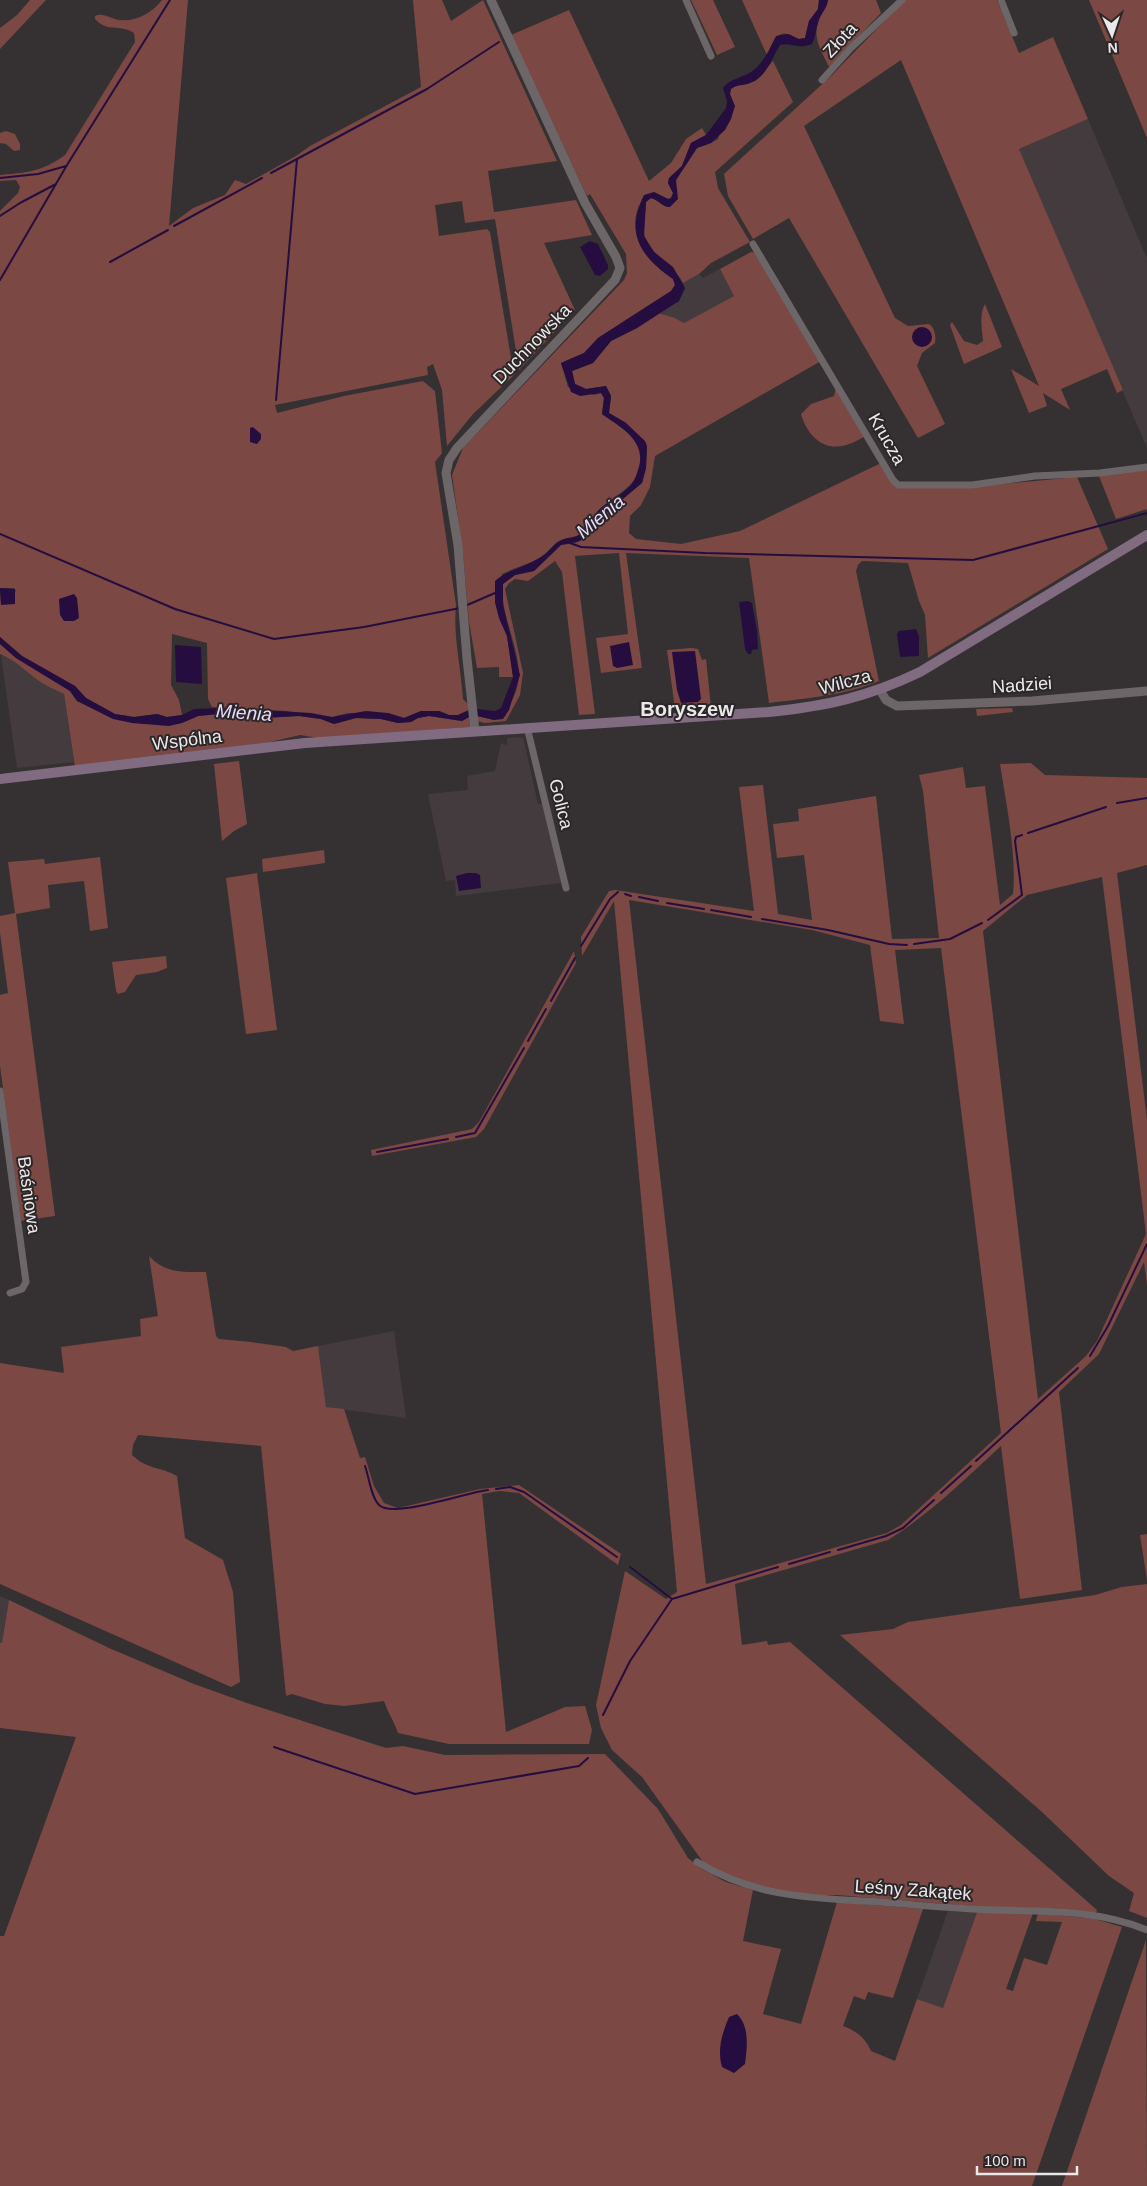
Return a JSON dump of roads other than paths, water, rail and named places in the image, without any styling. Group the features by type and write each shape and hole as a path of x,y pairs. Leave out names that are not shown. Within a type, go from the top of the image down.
{"main road":[{"name":"Wilcza","path":"527,728 796,710 849,700 880,690 920,672 1147,535"},
{"name":"Wspólna","path":"0,779 305,743 474,726 527,728"}],"street":[{"name":"Duchnowska","path":"474,726 466,659 464,607 458,545 447,485 446,473 449,460 457,448 521,378 615,280 620,268 616,257 585,203 491,0"},
{"path":"686,0 711,56"},
{"name":"Złota","path":"822,80 851,48 902,0"},
{"path":"1001,0 1014,33"},
{"name":"Krucza","path":"753,244 895,483 898,485 972,484 1035,476 1100,473 1147,467"},
{"name":"Nadziei","path":"880,690 888,702 899,706 1032,701 1147,691"},
{"name":"Golica","path":"527,728 566,888"},
{"name":"Baśniowa","path":"0,1092 26,1282 22,1289 10,1293"},
{"name":"Leśny Zakątek","path":"697,1862 739,1883 788,1896 978,1909 1075,1912 1132,1924 1147,1930"}],"water":[{"name":"Mienia","path":"819,0 828,0 826,8 819,19 812,44 807,46 780,45 760,77 750,83 731,89 730,94 735,106 731,119 725,130 711,143 697,148 676,180 678,199 670,207 651,198 646,202 644,236 654,252 673,267 685,288 679,301 637,328 611,341 593,363 572,371 575,384 586,389 606,386 611,396 609,413 626,423 645,441 647,446 646,468 642,483 606,513 598,527 580,541 561,545 534,571 515,575 503,584 503,605 520,675 509,710 503,719 494,720 477,716 477,709 495,711 501,708 513,677 507,636 499,618 495,602 495,581 507,573 533,562 559,541 580,534 602,507 629,487 638,470 640,460 636,444 625,430 602,414 604,398 601,393 580,396 571,392 561,363 584,353 598,338 671,291 675,285 673,279 652,262 639,243 636,233 638,209 644,195 654,192 668,199 671,198 673,193 668,183 669,178 682,166 691,143 706,135 726,108 727,101 723,88 755,69 766,56 776,36 788,34 799,39 805,38 809,21 818,9"},
{"path":"590,241 598,244 608,265 608,269 600,276 595,275 580,247"},
{"path":"922,327 929,330 932,337 929,344 922,347 915,344 912,337 915,330"},
{"path":"253,427 261,434 261,439 257,444 250,442 250,428"},
{"path":"0,588 15,589 15,604 1,605"},
{"path":"74,594 77,598 79,618 74,621 64,621 60,615 59,599"},
{"path":"748,601 752,603 757,630 758,649 752,650 751,654 748,654 745,649 739,602"},
{"path":"916,629 919,636 919,656 900,657 897,634 899,631"},
{"name":"Mienia","path":"0,637 22,656 75,686 86,698 115,714 134,717 157,714 167,717 182,715 194,709 221,708 311,713 332,717 366,711 388,713 404,718 421,711 439,711 449,715 458,715 469,710 469,717 462,721 429,716 418,718 411,722 398,723 381,719 356,718 334,724 321,719 299,716 262,718 231,717 218,714 198,716 169,726 132,723 113,719 77,701 70,691 16,658 0,644"},
{"path":"629,642 633,665 617,668 613,666 610,646"},
{"path":"175,645 201,647 202,684 176,682"},
{"path":"695,651 701,699 698,702 681,703 677,690 672,652"},
{"path":"467,873 480,875 481,888 459,891 456,876"},
{"path":"737,2014 746,2031 747,2044 745,2064 734,2073 722,2067 720,2048 729,2017"}],"waterway":[{"path":"0,280 67,165 170,0"},
{"path":"271,173 427,89 499,42"},
{"path":"276,400 297,159"},
{"path":"0,178 38,174 66,166"},
{"path":"174,226 262,178"},
{"path":"0,216 56,184"},
{"path":"110,262 168,230"},
{"name":"Mienia","path":"570,543 581,547 705,553 973,560 1147,513"},
{"path":"0,534 175,609 274,639 364,627 460,608"},
{"path":"465,606 495,593"},
{"path":"1117,803 1147,798"},
{"path":"1028,833 1106,807"},
{"path":"988,920 1022,895 1015,841 1016,837 1022,835"},
{"path":"581,946 610,899 618,892"},
{"path":"625,894 631,896"},
{"path":"639,897 658,901"},
{"path":"667,903 704,909"},
{"path":"711,910 751,917"},
{"path":"762,919 828,930 889,944 907,945"},
{"path":"914,944 950,939 982,923"},
{"path":"551,1001 575,958"},
{"path":"528,1041 546,1009"},
{"path":"456,1137 475,1133 524,1048"},
{"path":"377,1152 448,1139"},
{"path":"1090,1356 1108,1326 1147,1244"},
{"path":"976,1461 1078,1368"},
{"path":"365,1466 370,1487 376,1501 379,1505 387,1508 399,1509 431,1504 488,1490"},
{"path":"941,1493 971,1466"},
{"path":"496,1489 510,1487 524,1492 617,1557"},
{"path":"838,1550 886,1536 903,1528 934,1500"},
{"path":"789,1564 830,1552"},
{"path":"630,1567 672,1599"},
{"path":"603,1715 630,1661 672,1599 778,1567"},
{"path":"274,1747 415,1794 579,1766 588,1758"}],"district":[{"name":"Boryszew","path":"687,709"}]}
